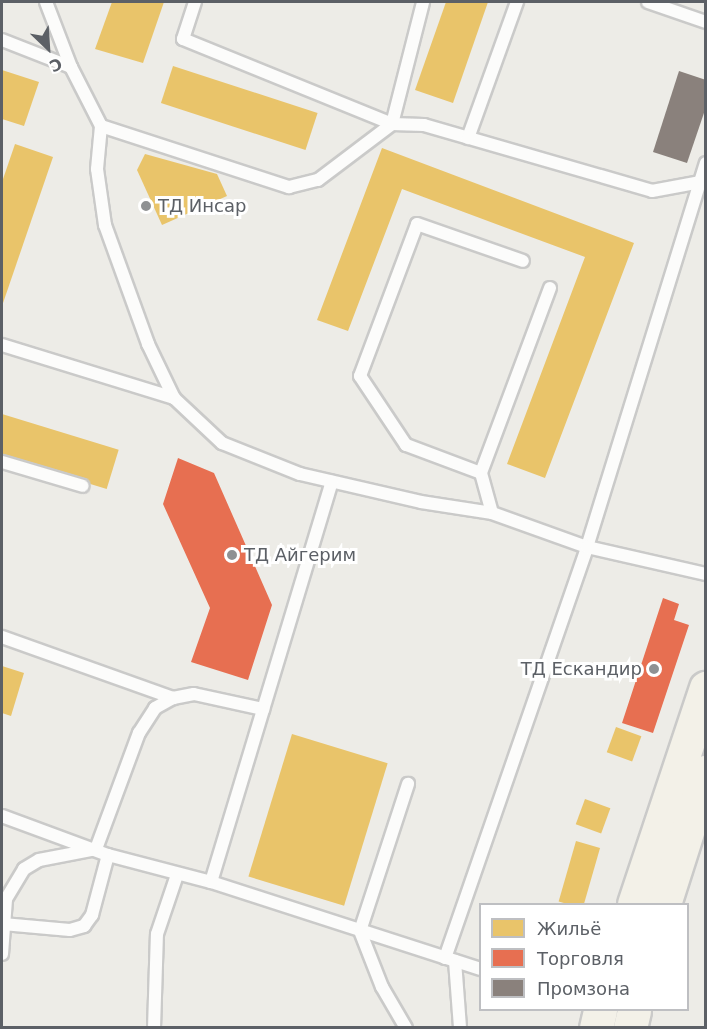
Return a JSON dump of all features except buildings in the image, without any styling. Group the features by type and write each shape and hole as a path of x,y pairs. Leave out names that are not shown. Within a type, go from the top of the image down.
{"main road":[{"path":"634,903 705,688"},
{"path":"664,903 705,772"}],"lane":[{"path":"46,2 71,67 101,126 97,169 105,225 148,344 174,398 222,443 300,474 422,502 492,513 587,547 705,574"},
{"path":"195,2 183,39 392,124 424,125 652,191 703,182"},
{"path":"101,126 289,187 318,180 392,124 423,2"},
{"path":"468,138 517,2"},
{"path":"648,2 705,22"},
{"path":"2,40 71,67"},
{"path":"460,1028 450,960 587,547 703,182 705,163"},
{"path":"481,472 406,445 360,376 417,224 523,261"},
{"path":"492,513 481,472 550,288"},
{"path":"2,345 174,398"},
{"path":"2,462 83,486"},
{"path":"211,882 332,482"},
{"path":"2,637 173,698"},
{"path":"96,849 139,734 155,708 173,698 194,694 263,709"},
{"path":"406,1028 382,987 360,931 408,784"},
{"path":"2,816 108,855 177,875 211,882 479,969"},
{"path":"2,954 5,938 3,924 6,899 24,868 39,861 96,849"},
{"path":"3,924 70,930 84,926 93,915 108,855"},
{"path":"154,1028 157,934 177,875"}],"place":[{"name":"ТД Инсар","path":"146,206"},
{"name":"ТД Айгерим","path":"232,555"},
{"name":"ТД Ескандир","path":"654,669"}]}
